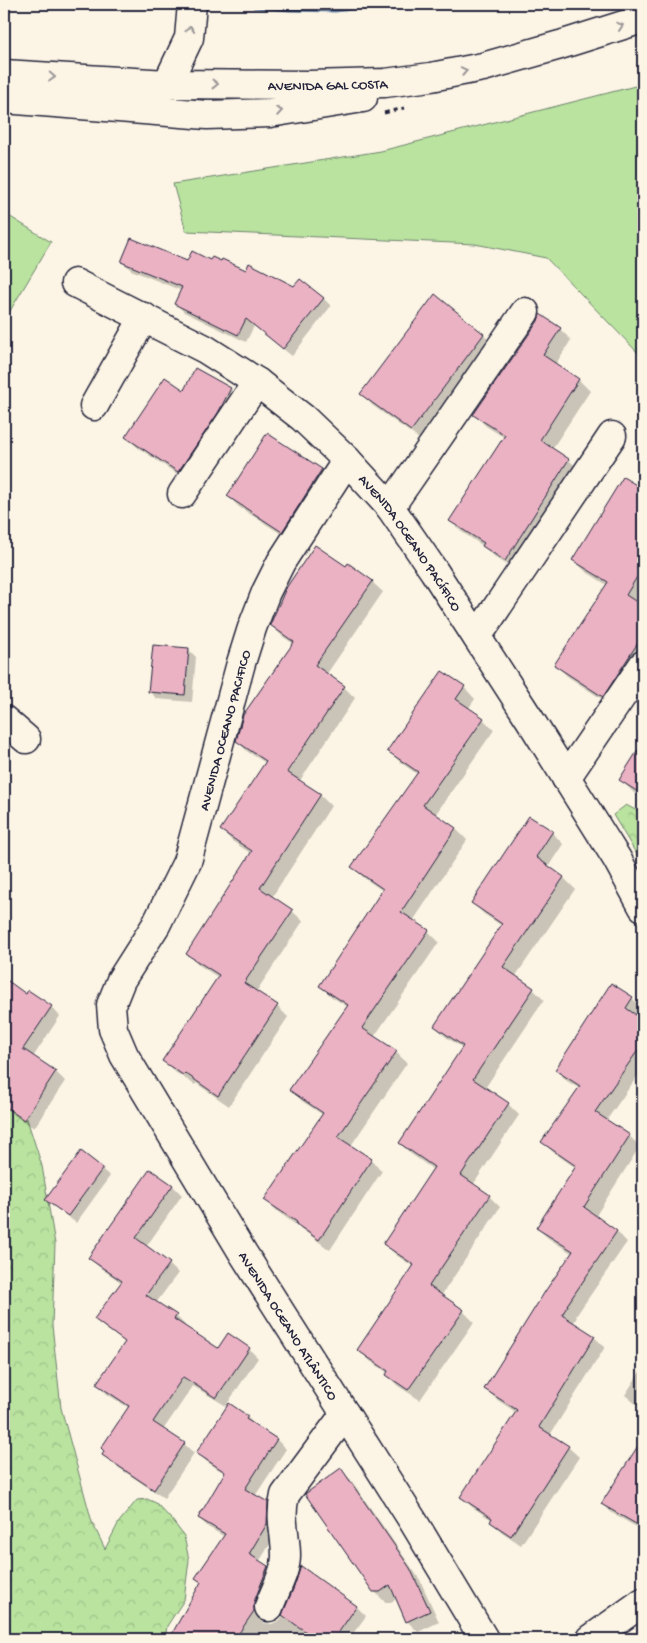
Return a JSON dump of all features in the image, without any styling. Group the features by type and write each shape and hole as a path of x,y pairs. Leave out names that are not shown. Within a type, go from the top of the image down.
{"street":[{"path":"114,108 149,96 167,84 189,38 192,4"},
{"name":"AVENIDA GAL COSTA","path":"4,74 167,84 310,85 385,83 483,67 633,22 643,16"},
{"path":"4,99 207,114 270,113 395,93 431,77"},
{"name":"AVENIDA OCEANO PACÍFICO","path":"75,283 206,349 257,382 303,418 347,460 390,507 477,637 617,859 643,907"},
{"path":"390,507 525,312"},
{"path":"94,406 144,317"},
{"path":"182,494 257,382"},
{"path":"477,637 612,436"},
{"name":"AVENIDA OCEANO PACIFICO","path":"111,1005 121,980 156,925 187,862 241,663 266,592 299,532 347,460"},
{"path":"566,778 643,665"},
{"path":"4,720 26,739"},
{"name":"AVENIDA OCEANO ATLÂNTICO","path":"111,1005 113,1029 124,1055 243,1253 413,1521 484,1639"},
{"path":"269,1608 283,1573 286,1558 282,1522 282,1507 285,1495 345,1414"},
{"path":"591,1639 643,1602"}],"green space":[{"path":"643,84 643,358 546,258 475,244 186,231 173,184 381,151"},
{"path":"4,213 51,242 4,321"},
{"path":"626,805 643,814 643,865 613,815"},
{"path":"4,1068 26,1116 42,1166 55,1244 52,1325 61,1408 92,1522 105,1549 119,1522 137,1500 147,1499 156,1503 184,1536 189,1560 184,1600 167,1626 165,1639 4,1639"}],"building":[{"path":"131,238 187,261 192,251 210,260 212,257 221,261 222,259 246,270 249,263 294,286 300,279 324,298 283,349 246,319 238,335 174,304 182,287 121,262"},
{"path":"435,294 484,334 411,431 360,394"},
{"path":"540,314 561,328 543,355 579,379 540,440 569,459 505,561 482,546 484,543 449,521 505,435 473,415 538,321"},
{"path":"195,368 231,388 218,413 178,472 125,437 165,377 184,390"},
{"path":"267,433 322,469 282,532 227,496"},
{"path":"623,477 643,489 643,567 626,595 643,606 643,635 603,697 554,665 608,582 572,560"},
{"path":"315,545 346,566 348,563 373,581 315,665 345,686 287,772 321,794 260,888 293,910 244,983 278,1005 218,1096 185,1073 183,1075 162,1061 219,975 186,954 252,851 220,830 266,761 236,741 243,715 294,642 270,625 286,588"},
{"path":"153,645 189,648 185,695 148,692"},
{"path":"442,671 465,686 456,699 484,718 423,805 456,828 401,912 429,930 362,1028 397,1051 338,1137 372,1159 319,1240 296,1224 297,1222 264,1200 323,1113 289,1090 348,1005 319,986 383,889 351,867 418,772 387,751"},
{"path":"643,742 643,795 619,780"},
{"path":"529,816 553,831 536,857 564,877 503,967 534,988 473,1079 509,1103 461,1175 490,1195 429,1286 464,1310 408,1390 386,1375 388,1371 357,1350 414,1265 383,1244 434,1167 399,1143 463,1046 434,1026 502,924 471,903"},
{"path":"4,978 26,994 28,990 52,1006 23,1049 56,1071 24,1120 4,1106"},
{"path":"611,983 633,997 626,1008 643,1020 643,1043 595,1112 630,1135 584,1207 617,1231 562,1315 595,1336 539,1427 569,1446 511,1536 490,1522 492,1518 460,1497 517,1410 484,1389 546,1290 573,1251 536,1228 576,1166 541,1142 580,1086 555,1070"},
{"path":"81,1151 103,1168 68,1216 45,1200"},
{"path":"150,1169 173,1185 136,1238 170,1263 146,1295 177,1315 174,1319 218,1348 228,1333 250,1348 216,1398 183,1377 153,1422 185,1443 154,1490 102,1455 104,1451 101,1448 129,1406 96,1384 125,1342 94,1319 122,1281 88,1258"},
{"path":"229,1403 248,1416 246,1419 277,1439 245,1489 268,1502 267,1524 249,1554 268,1566 254,1602 254,1611 235,1639 169,1639 201,1582 195,1578 225,1534 198,1518 225,1472 196,1453"},
{"path":"643,1438 643,1528 601,1504"},
{"path":"341,1468 410,1568 430,1611 406,1622 390,1585 380,1592 373,1592 305,1494"},
{"path":"301,1566 357,1606 334,1639 316,1639 282,1615"}],"waterway":[{"path":"255,5 335,9 371,4"}]}
